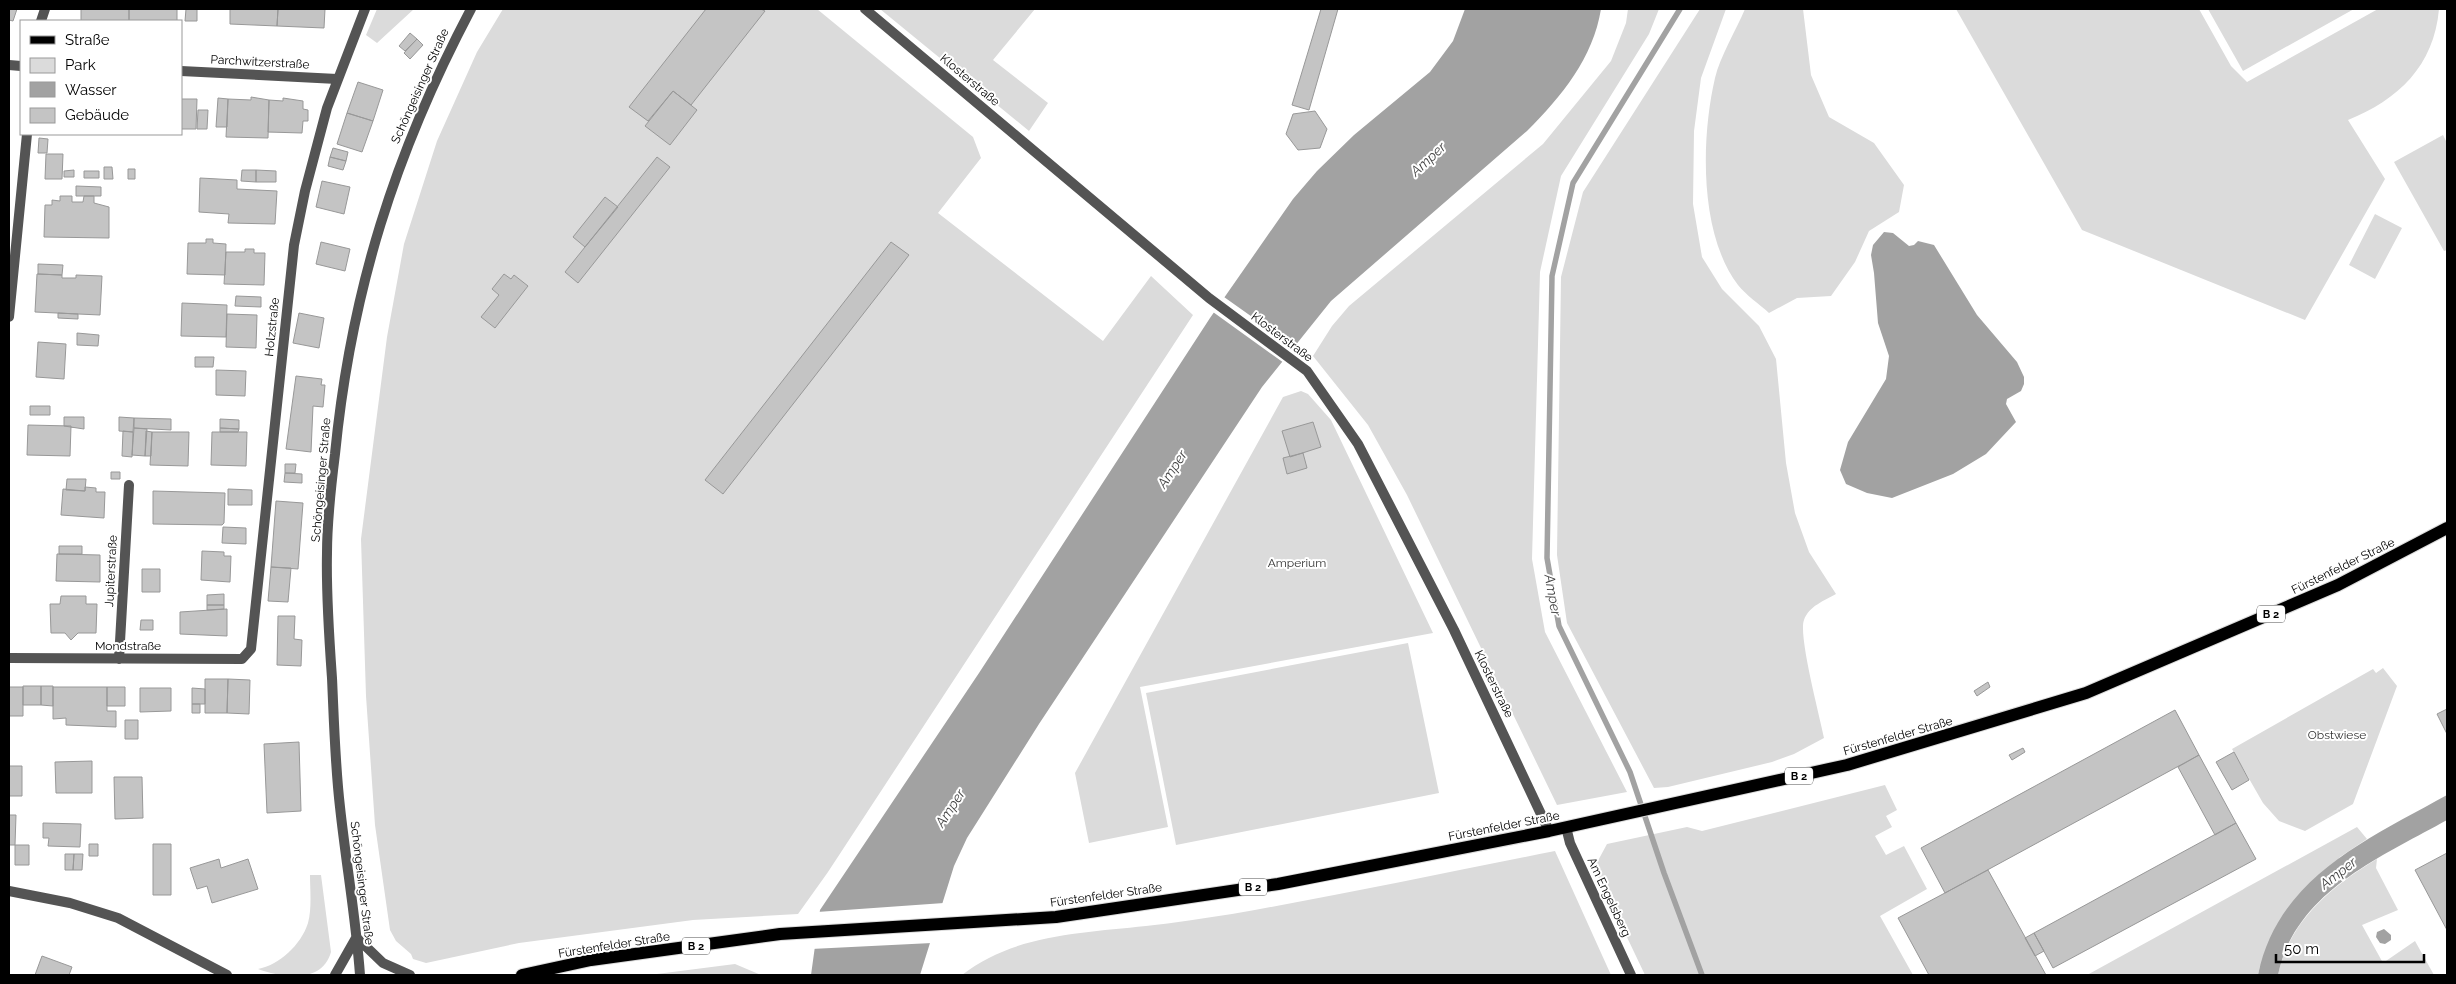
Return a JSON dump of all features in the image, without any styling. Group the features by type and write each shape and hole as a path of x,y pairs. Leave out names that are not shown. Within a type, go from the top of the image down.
{"main road":[{"name":"Fürstenfelder Straße","path":"525,975 590,960 801,933 1056,917 1278,884 1566,828 1847,765 2086,693 2338,585 2447,528"}],"street":[{"name":"Holzstraße","path":"247,656 252,640 294,246 306,185 337,79 365,9"},
{"name":"Schöngeisinger Straße","path":"360,975 340,806 328,620 327,552 337,432 352,329 375,239 396,171 416,121 470,9"},
{"name":"Klosterstraße","path":"865,9 1219,305 1295,360 1307,371 1358,444 1454,630 1549,831"},
{"name":"Parchwitzerstraße","path":"182,71 337,79"},
{"path":"9,317 27,135"},
{"name":"Jupiterstraße","path":"118,659 129,485"},
{"name":"Mondstraße","path":"9,658 242,659 247,656"},
{"name":"Am Engelsberg","path":"1566,828 1570,843 1631,975"},
{"path":"9,891 62,901 118,918 227,975"},
{"path":"336,975 357,938 383,963 410,975"}],"green space":[{"path":"377,9 414,9 377,43 366,35"},
{"path":"503,9 817,9 973,137 981,158 938,213 1103,341 1151,276 1193,315 828,872 798,914 693,920 519,943 426,963 413,959 411,954 396,941 390,930 375,825 366,696 361,539 387,337 404,244 437,141 477,52"},
{"path":"880,9 1035,9 993,60 1048,103 1029,131"},
{"path":"1628,9 1659,9 1649,34 1561,176 1540,272 1532,559 1545,632 1627,792 1557,805 1407,495 1368,425 1313,356 1332,326 1349,306 1543,144 1611,61 1626,23"},
{"path":"1700,9 1726,9 1701,78 1694,131 1693,204 1702,257 1722,289 1759,326 1776,359 1786,463 1795,513 1809,552 1836,594 1817,604 1809,611 1804,620 1803,629 1810,677 1824,738 1794,754 1772,762 1668,787 1654,788 1567,623 1557,555 1561,277 1583,192"},
{"path":"1745,9 1803,9 1811,75 1829,117 1874,143 1904,185 1899,212 1869,231 1855,262 1831,296 1797,298 1769,313 1741,289 1725,264 1716,240 1710,213 1707,185 1707,128 1715,78 1724,52"},
{"path":"1956,9 2199,9 2231,66 2247,82 2378,9 2439,9 2436,29 2430,48 2410,78 2383,102 2348,120 2385,179 2305,320 2082,230"},
{"path":"2208,9 2354,9 2243,71"},
{"path":"2443,135 2447,143 2447,250 2444,251 2394,162"},
{"path":"2375,214 2402,228 2375,279 2349,265"},
{"name":"Amperium","path":"1301,391 1308,394 1331,420 1433,633 1140,687 1168,827 1089,843 1075,773 1283,397"},
{"path":"1408,643 1439,793 1176,845 1146,693"},
{"name":"Obstwiese","path":"2383,668 2397,686 2353,804 2305,831 2279,821 2263,803 2232,749 2373,669 2376,673"},
{"path":"1885,785 1897,810 1886,816 1892,827 1875,836 1886,855 1904,846 1927,889 1880,916 1913,975 1645,975 1594,868 1607,844 1687,827 1702,831"},
{"path":"2357,827 2367,839 2340,857 2260,966 2258,975 2087,975"},
{"path":"1555,851 1611,975 962,975 982,961 1026,943 1074,934 1232,914"},
{"path":"2377,859 2376,868 2398,910 2362,925 2383,963 2415,941 2434,975 2278,975 2292,938 2302,922 2329,893"},
{"path":"310,875 321,875 331,952 326,962 311,974 301,976 279,975 258,969 274,963 288,953 305,931 310,911"},
{"path":"735,964 761,975 649,975"}],"water":[{"path":"1465,9 1601,9 1591,44 1583,60 1564,90 1552,104 1527,131 1331,301 1262,387 1039,724 967,838 954,866 920,975 811,975 820,910 979,673 1210,318 1293,199 1317,171 1354,135 1430,72 1453,41"},
{"path":"1884,232 1893,233 1909,246 1914,245 1918,241 1934,245 1977,315 2017,362 2024,377 2021,391 2007,399 2006,404 2016,422 1986,454 1953,474 1892,498 1867,493 1846,484 1840,470 1848,442 1886,379 1889,356 1878,323 1871,255 1873,245"},
{"path":"2447,795 2447,820 2369,863 2344,880 2322,899 2302,921 2287,946 2278,975 2258,975 2269,941 2285,912 2306,887 2330,865 2358,845"},
{"path":"2384,929 2391,935 2391,940 2385,944 2380,943 2376,937 2377,932"}],"pier":[{"path":"1224,297 1296,348 1284,363 1213,312"},
{"path":"944,903 932,943 811,949 817,912"}],"building":[{"path":"9,9 17,9 13,21 9,20"},
{"path":"81,9 129,9 129,20 81,20"},
{"path":"129,9 177,9 177,20 129,20"},
{"path":"186,9 197,9 197,21 185,21"},
{"path":"230,9 278,9 277,26 230,24"},
{"path":"278,9 325,9 324,28 277,26"},
{"path":"706,9 761,9 765,11 691,105 673,91 648,121 629,107"},
{"path":"1321,9 1338,9 1309,110 1292,105"},
{"path":"410,33 417,39 405,51 399,46"},
{"path":"417,39 423,45 410,59 404,53"},
{"path":"358,82 383,90 373,121 347,113"},
{"path":"673,91 697,110 670,145 645,126"},
{"path":"251,97 269,100 268,138 226,137 228,99 251,100"},
{"path":"218,98 228,99 227,127 216,127"},
{"path":"283,98 303,101 303,109 308,110 308,121 303,121 302,133 268,132 269,100 283,101"},
{"path":"182,99 197,99 196,129 182,129"},
{"path":"198,110 208,110 207,129 197,129"},
{"path":"1315,111 1327,129 1320,148 1298,150 1286,134 1293,114"},
{"path":"347,113 373,121 362,152 337,144"},
{"path":"39,138 48,139 47,153 38,153"},
{"path":"333,148 348,152 346,161 330,157"},
{"path":"46,154 63,154 62,179 45,179"},
{"path":"330,157 346,161 343,170 328,166"},
{"path":"657,157 670,167 578,283 565,272"},
{"path":"104,167 112,167 113,179 104,179"},
{"path":"128,169 135,169 135,179 128,179"},
{"path":"74,170 74,177 64,177 64,171"},
{"path":"242,170 256,170 256,182 241,181"},
{"path":"256,170 276,171 276,182 256,182"},
{"path":"84,171 99,171 99,178 84,178"},
{"path":"200,178 237,180 237,189 277,191 275,224 228,223 229,214 199,212"},
{"path":"322,181 350,187 344,214 316,207"},
{"path":"76,186 101,187 101,196 76,196"},
{"path":"60,196 72,196 72,202 83,202 84,196 94,196 94,203 109,207 109,238 44,237 45,205 52,205 52,200 60,201"},
{"path":"605,197 618,207 585,247 573,237"},
{"path":"206,239 213,239 213,243 226,244 225,275 187,274 188,243 206,243"},
{"path":"321,242 350,249 345,271 316,264"},
{"path":"891,242 909,255 723,494 705,480"},
{"path":"245,249 254,249 254,253 265,253 264,285 224,284 226,252 245,252"},
{"path":"38,264 63,265 62,275 38,274"},
{"path":"37,274 62,275 62,278 76,278 76,275 102,276 100,315 35,312"},
{"path":"504,274 511,279 514,275 528,286 495,328 481,317 499,295 492,289"},
{"path":"236,296 261,297 261,307 235,306"},
{"path":"182,303 227,305 226,337 181,336"},
{"path":"58,313 78,314 78,319 58,318"},
{"path":"299,313 324,318 319,348 293,343"},
{"path":"227,314 257,315 256,348 226,347"},
{"path":"77,333 99,335 98,346 77,345"},
{"path":"38,342 66,344 64,379 36,377"},
{"path":"195,357 214,357 213,367 195,367"},
{"path":"216,370 246,371 245,396 216,395"},
{"path":"296,376 322,379 321,385 325,385 323,407 313,406 311,452 286,449"},
{"path":"30,406 50,406 50,415 30,415"},
{"path":"64,417 84,417 84,429 64,426"},
{"path":"119,417 134,418 133,432 119,431"},
{"path":"134,418 171,419 171,430 134,428"},
{"path":"220,419 239,420 239,429 220,428"},
{"path":"1313,422 1321,447 1290,457 1282,431"},
{"path":"28,425 71,426 70,456 27,455"},
{"path":"134,428 147,429 145,456 132,455"},
{"path":"220,428 239,429 238,432 220,432"},
{"path":"123,431 133,432 132,457 122,456"},
{"path":"146,431 152,432 151,456 145,456"},
{"path":"152,432 189,432 188,466 150,465"},
{"path":"212,432 247,432 246,466 211,465"},
{"path":"1303,453 1307,468 1287,474 1283,458"},
{"path":"285,464 296,464 295,473 285,473"},
{"path":"111,472 120,472 120,479 111,479"},
{"path":"285,473 302,474 302,483 284,482"},
{"path":"67,479 86,479 85,491 66,490"},
{"path":"85,487 96,488 96,492 105,492 104,518 61,515 63,489 85,491"},
{"path":"228,489 252,490 252,505 228,505"},
{"path":"153,491 225,493 224,523 222,525 153,524"},
{"path":"276,501 303,503 298,569 271,567"},
{"path":"223,527 246,528 246,544 222,543"},
{"path":"59,546 82,546 82,554 59,554"},
{"path":"202,551 224,552 224,556 231,556 230,582 201,580"},
{"path":"57,554 100,555 100,582 56,581"},
{"path":"271,567 291,568 288,602 268,601"},
{"path":"142,569 160,569 160,592 142,592"},
{"path":"224,594 224,605 207,605 207,595"},
{"path":"61,596 86,596 86,604 97,604 96,633 78,633 71,640 65,633 51,633 50,604 60,604"},
{"path":"207,605 224,605 224,609 207,610"},
{"path":"227,609 227,636 180,634 180,612"},
{"path":"278,616 295,616 294,639 302,640 301,666 277,665"},
{"path":"141,620 153,620 153,630 140,630"},
{"path":"205,679 228,679 227,713 205,713"},
{"path":"228,679 250,680 249,714 227,713"},
{"path":"1988,682 1990,687 1977,696 1974,691"},
{"path":"23,686 41,686 41,705 23,705"},
{"path":"41,686 53,686 53,706 41,705"},
{"path":"9,687 23,687 23,716 9,716"},
{"path":"53,687 107,687 107,711 116,711 116,727 66,725 66,718 53,719"},
{"path":"107,687 125,687 125,706 107,706"},
{"path":"140,688 171,688 171,711 140,712"},
{"path":"192,688 205,689 205,704 192,704"},
{"path":"192,704 200,704 200,713 192,713"},
{"path":"2447,709 2447,734 2437,714"},
{"path":"2175,710 2199,755 1945,893 1921,848"},
{"path":"125,720 138,720 138,739 125,739"},
{"path":"299,742 301,811 267,813 264,744"},
{"path":"2023,748 2025,752 2012,760 2009,755"},
{"path":"2234,752 2249,780 2232,790 2216,762"},
{"path":"2199,755 2236,823 2215,835 2178,767"},
{"path":"92,761 92,793 56,793 55,762"},
{"path":"9,766 22,766 22,796 9,796"},
{"path":"114,777 142,777 143,818 115,819"},
{"path":"9,815 16,815 15,845 9,845"},
{"path":"43,823 81,824 80,847 48,846 49,838 43,838"},
{"path":"2236,823 2256,859 2053,968 2034,933"},
{"path":"89,844 98,844 98,856 89,856"},
{"path":"153,844 171,844 171,895 153,895"},
{"path":"15,845 29,845 29,865 15,865"},
{"path":"2447,853 2447,930 2415,870"},
{"path":"65,854 74,854 73,870 65,870"},
{"path":"74,854 83,854 82,870 73,870"},
{"path":"219,859 221,868 248,859 258,889 212,903 207,886 197,889 190,868"},
{"path":"1988,870 2046,975 1929,975 1898,918"},
{"path":"2034,933 2044,951 2035,956 2025,938"},
{"path":"42,956 72,967 69,975 35,975"}],"waterway":[{"name":"Amper","path":"1680,9 1573,183 1552,276 1547,558 1559,626 1630,772 1664,873 1702,975"}]}
